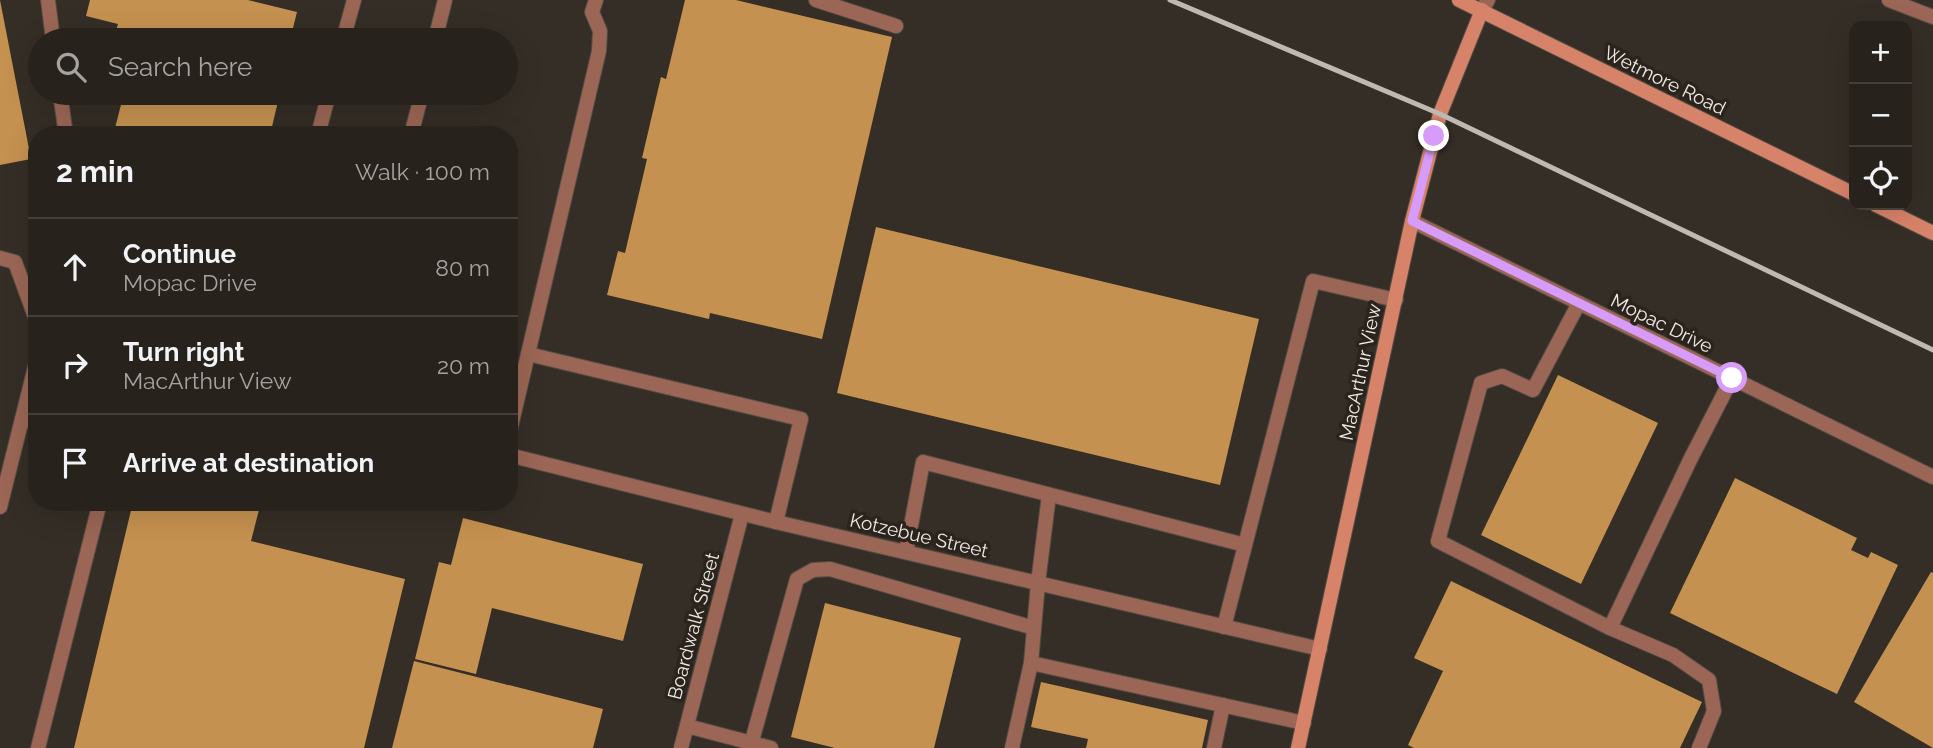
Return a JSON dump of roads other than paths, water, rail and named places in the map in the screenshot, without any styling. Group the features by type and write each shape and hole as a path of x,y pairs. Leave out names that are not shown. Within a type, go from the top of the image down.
{"street":[{"path":"48,0 52,28"},
{"path":"346,28 354,0"},
{"path":"438,28 445,0"},
{"path":"518,397 599,51 600,31 592,12 596,0"},
{"path":"816,0 896,26"},
{"name":"Wetmore Road","path":"1459,0 1485,5 1651,96 1849,192"},
{"path":"1889,0 1933,17"},
{"name":"MacArthur View","path":"1298,748 1412,221 1440,114 1485,5"},
{"path":"62,105 65,126"},
{"path":"321,126 327,105"},
{"path":"413,126 419,105"},
{"path":"1886,210 1933,233"},
{"name":"Mopac Drive","path":"1412,221 1933,477"},
{"path":"0,258 15,262 28,297"},
{"path":"1224,627 1313,281 1396,300"},
{"path":"1579,303 1533,390 1502,376 1481,383 1438,541 1610,628 1673,655 1710,680 1714,711 1699,748"},
{"path":"528,354 801,419 776,522"},
{"path":"1610,628 1732,378"},
{"path":"0,507 4,471 28,395"},
{"path":"22,419 28,421"},
{"name":"Kotzebue Street","path":"518,457 776,522 1320,649"},
{"path":"906,552 923,462 1245,545"},
{"path":"1012,748 1031,663 1049,495"},
{"path":"38,748 98,511"},
{"name":"Boardwalk Street","path":"681,748 743,514"},
{"path":"751,745 797,579 813,570 830,569 1034,628"},
{"path":"1031,663 1304,723"},
{"path":"1213,748 1223,705"},
{"path":"687,726 751,745 771,748"}],"railway":[{"path":"1170,0 1440,114 1933,350"}]}
